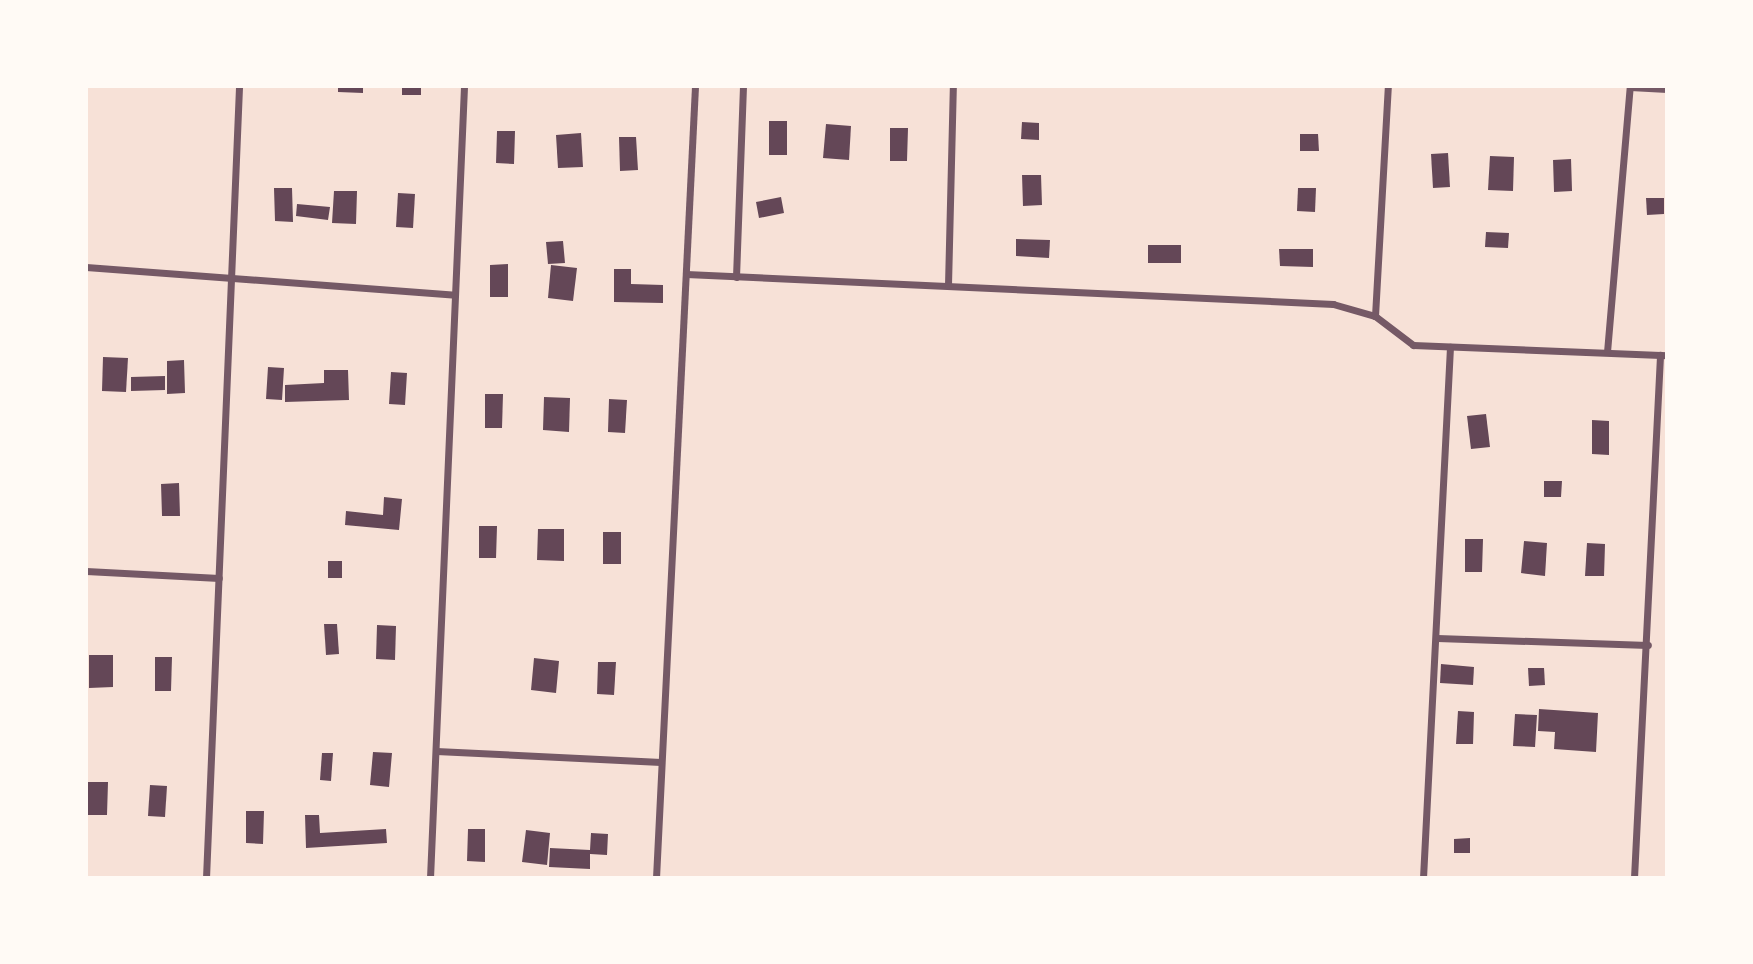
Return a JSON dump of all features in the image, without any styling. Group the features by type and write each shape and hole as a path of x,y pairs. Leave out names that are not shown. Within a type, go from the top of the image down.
{"street":[{"path":"206,878 239,86"},
{"path":"430,878 464,86"},
{"path":"656,878 695,86"},
{"path":"736,276 743,86"},
{"path":"948,285 953,86"},
{"path":"1375,316 1388,86"},
{"path":"1607,352 1630,86 1667,89"},
{"path":"86,267 455,295"},
{"path":"686,274 1260,298 1333,304 1375,316 1413,345 1664,355 1634,878"},
{"path":"1423,878 1450,348"},
{"path":"86,571 219,578"},
{"path":"1437,638 1648,645"},
{"path":"436,751 661,762"}],"building":[{"path":"338,86 363,86 363,93 338,92"},
{"path":"402,86 421,86 421,95 402,95"},
{"path":"769,121 787,121 787,155 769,155"},
{"path":"1022,122 1039,123 1039,140 1021,139"},
{"path":"826,124 851,126 849,160 823,158"},
{"path":"890,128 908,128 907,161 890,161"},
{"path":"497,131 515,131 514,164 496,163"},
{"path":"581,133 583,167 558,168 556,135"},
{"path":"1300,134 1318,134 1319,151 1300,151"},
{"path":"619,137 636,137 638,170 620,171"},
{"path":"1448,153 1450,187 1433,188 1431,154"},
{"path":"1490,156 1514,157 1513,191 1488,190"},
{"path":"1571,159 1572,191 1554,192 1553,160"},
{"path":"1022,175 1041,175 1042,205 1023,206"},
{"path":"274,188 292,188 293,222 275,221"},
{"path":"1298,188 1316,188 1315,212 1297,211"},
{"path":"334,191 357,191 356,224 332,223"},
{"path":"398,193 415,194 413,228 396,227"},
{"path":"781,197 784,213 759,218 756,202"},
{"path":"1646,198 1664,198 1664,214 1647,215"},
{"path":"297,204 330,207 328,220 296,216"},
{"path":"1486,232 1509,233 1508,248 1485,247"},
{"path":"1016,239 1050,240 1049,258 1016,256"},
{"path":"563,241 565,263 548,264 546,242"},
{"path":"1148,245 1181,245 1181,263 1148,263"},
{"path":"1279,249 1313,249 1313,267 1280,266"},
{"path":"508,264 508,297 490,297 490,265"},
{"path":"551,265 577,268 573,301 548,298"},
{"path":"614,269 631,269 631,284 663,285 663,303 614,302"},
{"path":"103,357 128,358 126,392 102,391"},
{"path":"184,360 185,393 167,394 167,361"},
{"path":"268,367 284,368 282,400 266,399"},
{"path":"324,370 348,370 349,400 285,402 285,385 324,383"},
{"path":"391,372 407,373 405,405 389,404"},
{"path":"165,376 165,390 131,391 131,377"},
{"path":"485,394 503,394 502,428 485,428"},
{"path":"544,397 570,398 569,432 543,430"},
{"path":"609,399 627,400 625,433 608,432"},
{"path":"1486,414 1490,447 1471,449 1467,416"},
{"path":"1592,420 1609,421 1609,455 1592,454"},
{"path":"1544,481 1562,481 1561,497 1544,497"},
{"path":"179,483 180,516 162,516 161,484"},
{"path":"384,497 402,499 399,530 345,525 346,511 383,515"},
{"path":"479,526 497,526 496,558 479,558"},
{"path":"538,529 564,529 564,561 537,560"},
{"path":"603,532 621,532 621,564 603,564"},
{"path":"1465,539 1483,539 1482,572 1465,572"},
{"path":"1524,541 1547,543 1545,576 1521,573"},
{"path":"1587,543 1605,544 1604,576 1585,576"},
{"path":"328,561 342,561 342,578 328,578"},
{"path":"324,624 337,624 339,654 326,655"},
{"path":"377,625 396,626 395,660 376,659"},
{"path":"89,655 113,655 113,687 89,688"},
{"path":"155,657 172,657 171,691 155,691"},
{"path":"534,658 559,661 556,693 531,690"},
{"path":"598,662 616,662 614,695 597,694"},
{"path":"1441,664 1474,667 1473,685 1440,683"},
{"path":"1528,668 1544,668 1545,685 1529,686"},
{"path":"1539,709 1598,713 1596,752 1554,749 1555,732 1538,731"},
{"path":"1458,711 1474,712 1473,744 1456,744"},
{"path":"1515,714 1537,715 1535,747 1513,746"},
{"path":"373,752 392,753 389,787 370,785"},
{"path":"322,753 333,753 331,781 320,780"},
{"path":"86,782 108,782 107,815 86,815"},
{"path":"150,785 167,786 165,817 148,816"},
{"path":"246,811 264,811 263,844 246,843"},
{"path":"305,815 319,815 320,833 386,829 387,843 306,848"},
{"path":"468,829 485,829 485,862 467,861"},
{"path":"526,830 550,833 547,865 522,862"},
{"path":"591,833 608,834 607,855 590,854 590,869 549,867 550,848 590,850"},
{"path":"1470,838 1470,853 1454,853 1454,839"}]}
